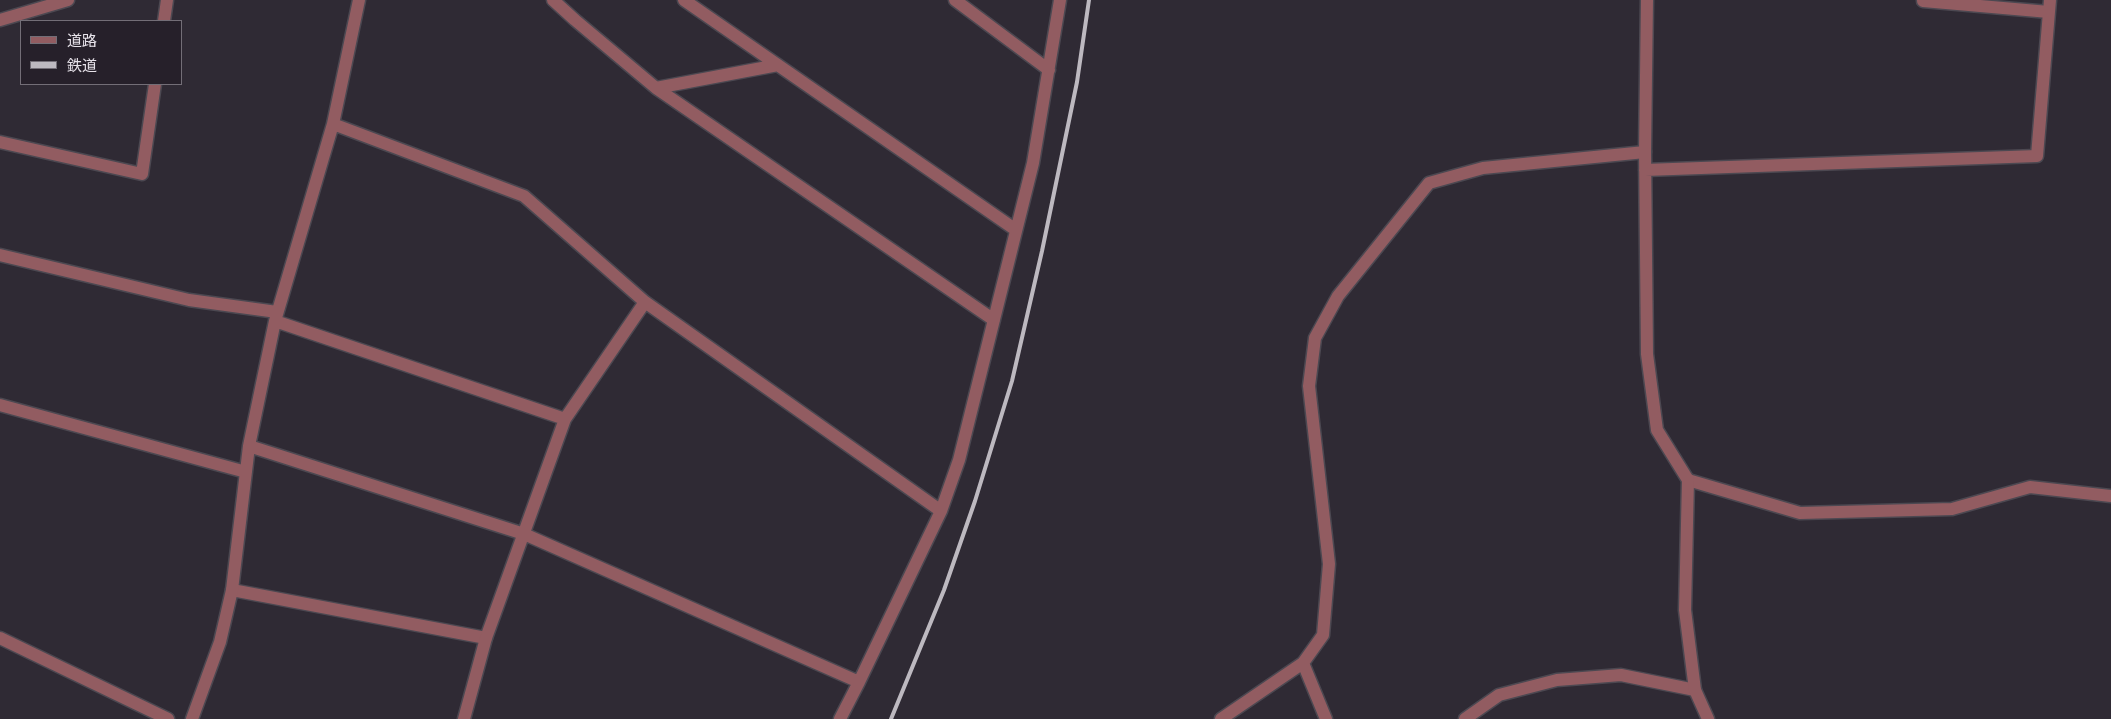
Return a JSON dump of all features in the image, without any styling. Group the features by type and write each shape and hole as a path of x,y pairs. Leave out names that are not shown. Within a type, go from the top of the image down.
{"street":[{"path":"0,20 68,0"},
{"path":"164,20 167,0"},
{"path":"192,719 220,642 232,590 249,446 276,317 333,124 359,0"},
{"path":"554,0 574,20 656,88 994,320"},
{"path":"684,0 1016,230"},
{"path":"955,0 1049,70"},
{"path":"840,719 940,511 959,460 1033,163 1060,0"},
{"path":"1647,0 1645,152 1647,354 1657,430 1688,480 1684,610 1695,690 1708,719"},
{"path":"1645,170 2037,156 2049,6 1923,1"},
{"path":"656,88 778,65"},
{"path":"0,142 142,174 155,85"},
{"path":"333,124 524,196 645,302 940,511"},
{"path":"1221,719 1303,663 1323,635 1329,564 1309,386 1315,338 1338,296 1429,183 1484,168 1645,152"},
{"path":"0,255 189,300 276,317 565,419"},
{"path":"464,719 486,638 565,419 645,302"},
{"path":"0,405 246,472"},
{"path":"249,446 524,534 859,682"},
{"path":"1688,480 1800,513 1952,509 2030,487 2111,496"},
{"path":"232,590 486,638"},
{"path":"0,638 168,719"},
{"path":"1303,663 1326,719"},
{"path":"1465,719 1499,695 1557,680 1621,675 1695,690"}],"railway":[{"path":"891,719 944,590 975,501 1012,381 1042,251 1077,82 1089,0"}]}
